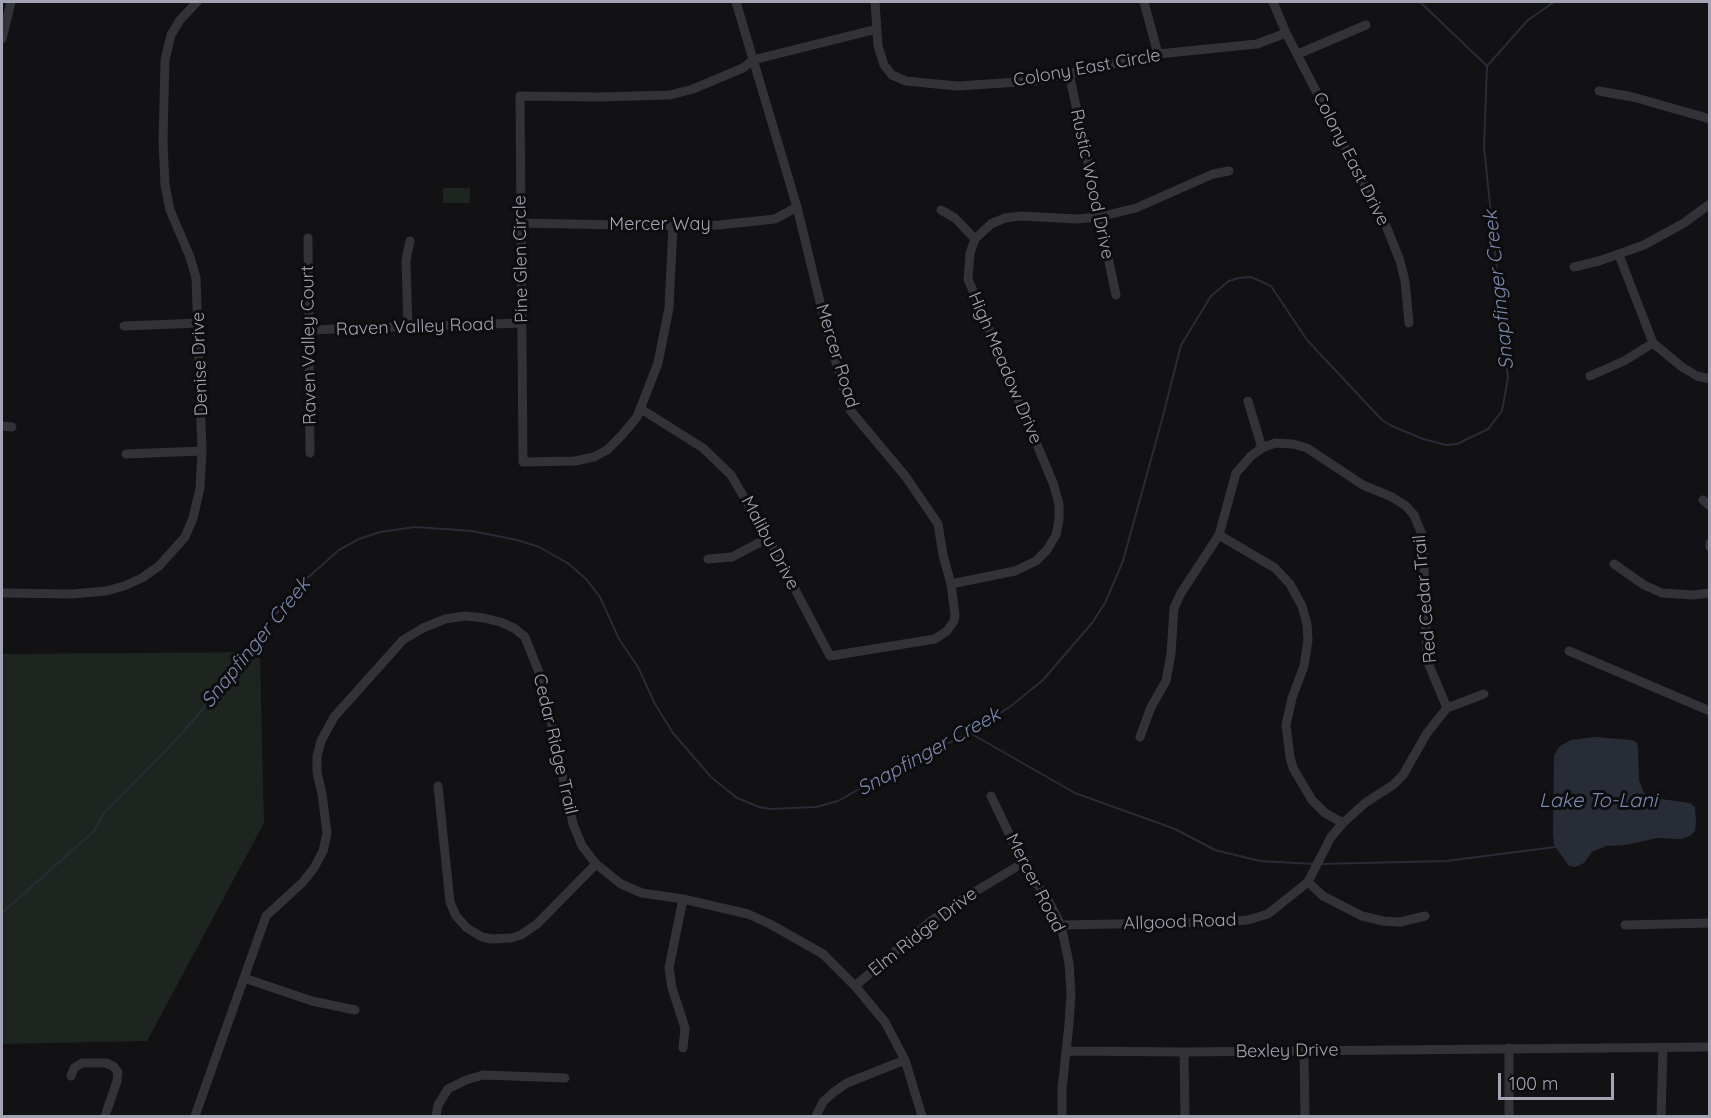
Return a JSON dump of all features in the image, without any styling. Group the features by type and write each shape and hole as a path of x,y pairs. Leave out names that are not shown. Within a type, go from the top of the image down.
{"street":[{"path":"2,39 11,2"},
{"name":"Denise Drive","path":"2,593 72,594 106,591 142,578 159,566 174,550 185,537 194,518 200,488 202,450 196,278 190,257 170,210 165,185 163,141 165,60 171,35 180,20 197,2"},
{"name":"Mercer Road","path":"736,2 797,207 828,335 850,410 906,477 938,524 951,584 954,621 947,631 935,639 891,646"},
{"name":"Colony East Circle","path":"875,2 878,46 884,65 892,75 906,81 957,86 1035,81 1158,54 1257,44 1286,33"},
{"path":"1144,2 1158,54"},
{"name":"Colony East Drive","path":"1272,2 1387,228 1400,261 1405,282 1409,323"},
{"path":"1298,54 1366,25"},
{"name":"Pine Glen Circle","path":"673,226 669,308 658,363 641,409 622,435 607,450 594,458 575,462 523,462 520,96 670,95 693,89 744,68 753,60 877,29"},
{"name":"Rustic Wood Drive","path":"1069,73 1116,295"},
{"path":"1599,91 1633,97 1710,118"},
{"path":"941,210 956,218 975,239 991,224 1005,218 1021,216 1077,219 1099,217 1136,208 1213,174 1229,171"},
{"path":"1574,267 1619,255 1644,245 1684,223 1710,204"},
{"name":"Mercer Way","path":"520,223 719,225 776,219 797,207"},
{"name":"Raven Valley Court","path":"308,238 310,453"},
{"name":"High Meadow Drive","path":"951,584 1015,571 1036,561 1047,550 1056,535 1059,520 1059,504 1053,483 968,279 969,253 975,239"},
{"path":"408,328 406,260 410,242"},
{"path":"1619,255 1653,342 1682,367 1697,376 1710,379"},
{"path":"124,326 199,323"},
{"name":"Raven Valley Road","path":"308,330 522,323"},
{"path":"1590,376 1624,362 1653,342"},
{"path":"1140,737 1151,707 1166,681 1171,654 1174,608 1181,593 1219,535 1236,473 1251,456 1262,448 1248,401"},
{"name":"Malibu Drive","path":"641,409 703,448 719,462 743,492 830,656 891,646"},
{"name":"Red Cedar Trail","path":"1262,448 1284,443 1307,448 1363,485 1392,497 1414,515 1423,537 1427,660 1447,708"},
{"path":"126,454 202,450"},
{"path":"1219,535 1275,568 1290,584 1302,606 1308,640 1304,666 1292,698 1286,725 1290,757 1293,768 1311,800 1325,813 1343,823"},
{"path":"708,559 732,556 768,538"},
{"path":"1614,564 1644,585 1662,593 1693,595 1710,593"},
{"name":"Cedar Ridge Trail","path":"198,1116 266,916 303,882 323,851 327,833 317,772 317,756 321,741 358,688 403,640 445,619 465,616 484,618 514,628 525,637 543,680 573,824 582,846 596,864 621,884 634,890 748,914 823,954 855,986 885,1022 905,1060 922,1116"},
{"path":"1569,651 1710,711"},
{"path":"1447,708 1484,694"},
{"name":"Allgood Road","path":"1061,925 1222,922 1248,920 1268,914 1308,882 1331,837 1343,823 1365,803 1394,785 1403,775 1427,733 1447,708"},
{"path":"438,786 450,902 456,916 467,928 482,937 492,939 521,935 537,924 596,864"},
{"name":"Mercer Road","path":"991,796 1023,863 1047,898 1061,925 1069,963 1071,993 1062,1089 1062,1116"},
{"name":"Elm Ridge Drive","path":"855,986 939,916 980,888 1023,863"},
{"path":"1308,882 1323,896 1362,916 1400,922 1425,916"},
{"path":"683,899 669,968 672,988 685,1028 683,1048"},
{"path":"1625,926 1710,923"},
{"path":"244,978 312,1001 355,1010"},
{"name":"Bexley Drive","path":"1066,1052 1710,1047"},
{"path":"1509,1048 1509,1116"},
{"path":"1661,1116 1663,1048"},
{"path":"1304,1051 1305,1116"},
{"path":"1184,1052 1185,1116"},
{"path":"816,1116 823,1102 840,1087 905,1060"},
{"path":"71,1076 74,1068 82,1063 106,1063 114,1066 118,1072 117,1082 105,1116"},
{"path":"436,1116 438,1105 448,1089 466,1080 483,1075 565,1078"}],"shaded area":[{"path":"443,188 470,188 470,203 443,203"},
{"path":"260,652 264,823 147,1041 2,1044 2,654"}],"water":[{"name":"Lake To-Lani","path":"1595,737 1636,742 1639,780 1644,793 1654,798 1690,803 1695,807 1695,831 1690,836 1681,839 1658,838 1625,845 1606,846 1592,852 1584,863 1575,867 1569,866 1554,845 1554,755 1560,746 1571,740"}],"waterway":[{"path":"1420,2 1487,66"},
{"name":"Snapfinger Creek","path":"2,913 94,831 104,813 173,743 221,689 252,649 257,636 304,581 339,550 359,539 380,532 415,527 472,531 539,547 569,564 586,579 600,597 619,639 638,667 655,704 673,733 711,777 737,798 759,807 770,809 816,807 838,801 889,772 969,733 1011,706 1043,680 1092,623 1105,603 1123,561 1181,345 1211,296 1229,281 1251,277 1271,286 1307,340 1382,420 1392,426 1423,439 1446,445 1457,444 1488,429 1502,411 1508,378 1484,147 1487,66 1528,20 1554,2"},
{"path":"970,733 1075,793 1175,829 1215,850 1260,861 1314,864"},
{"path":"1319,864 1446,861 1555,847"}]}
